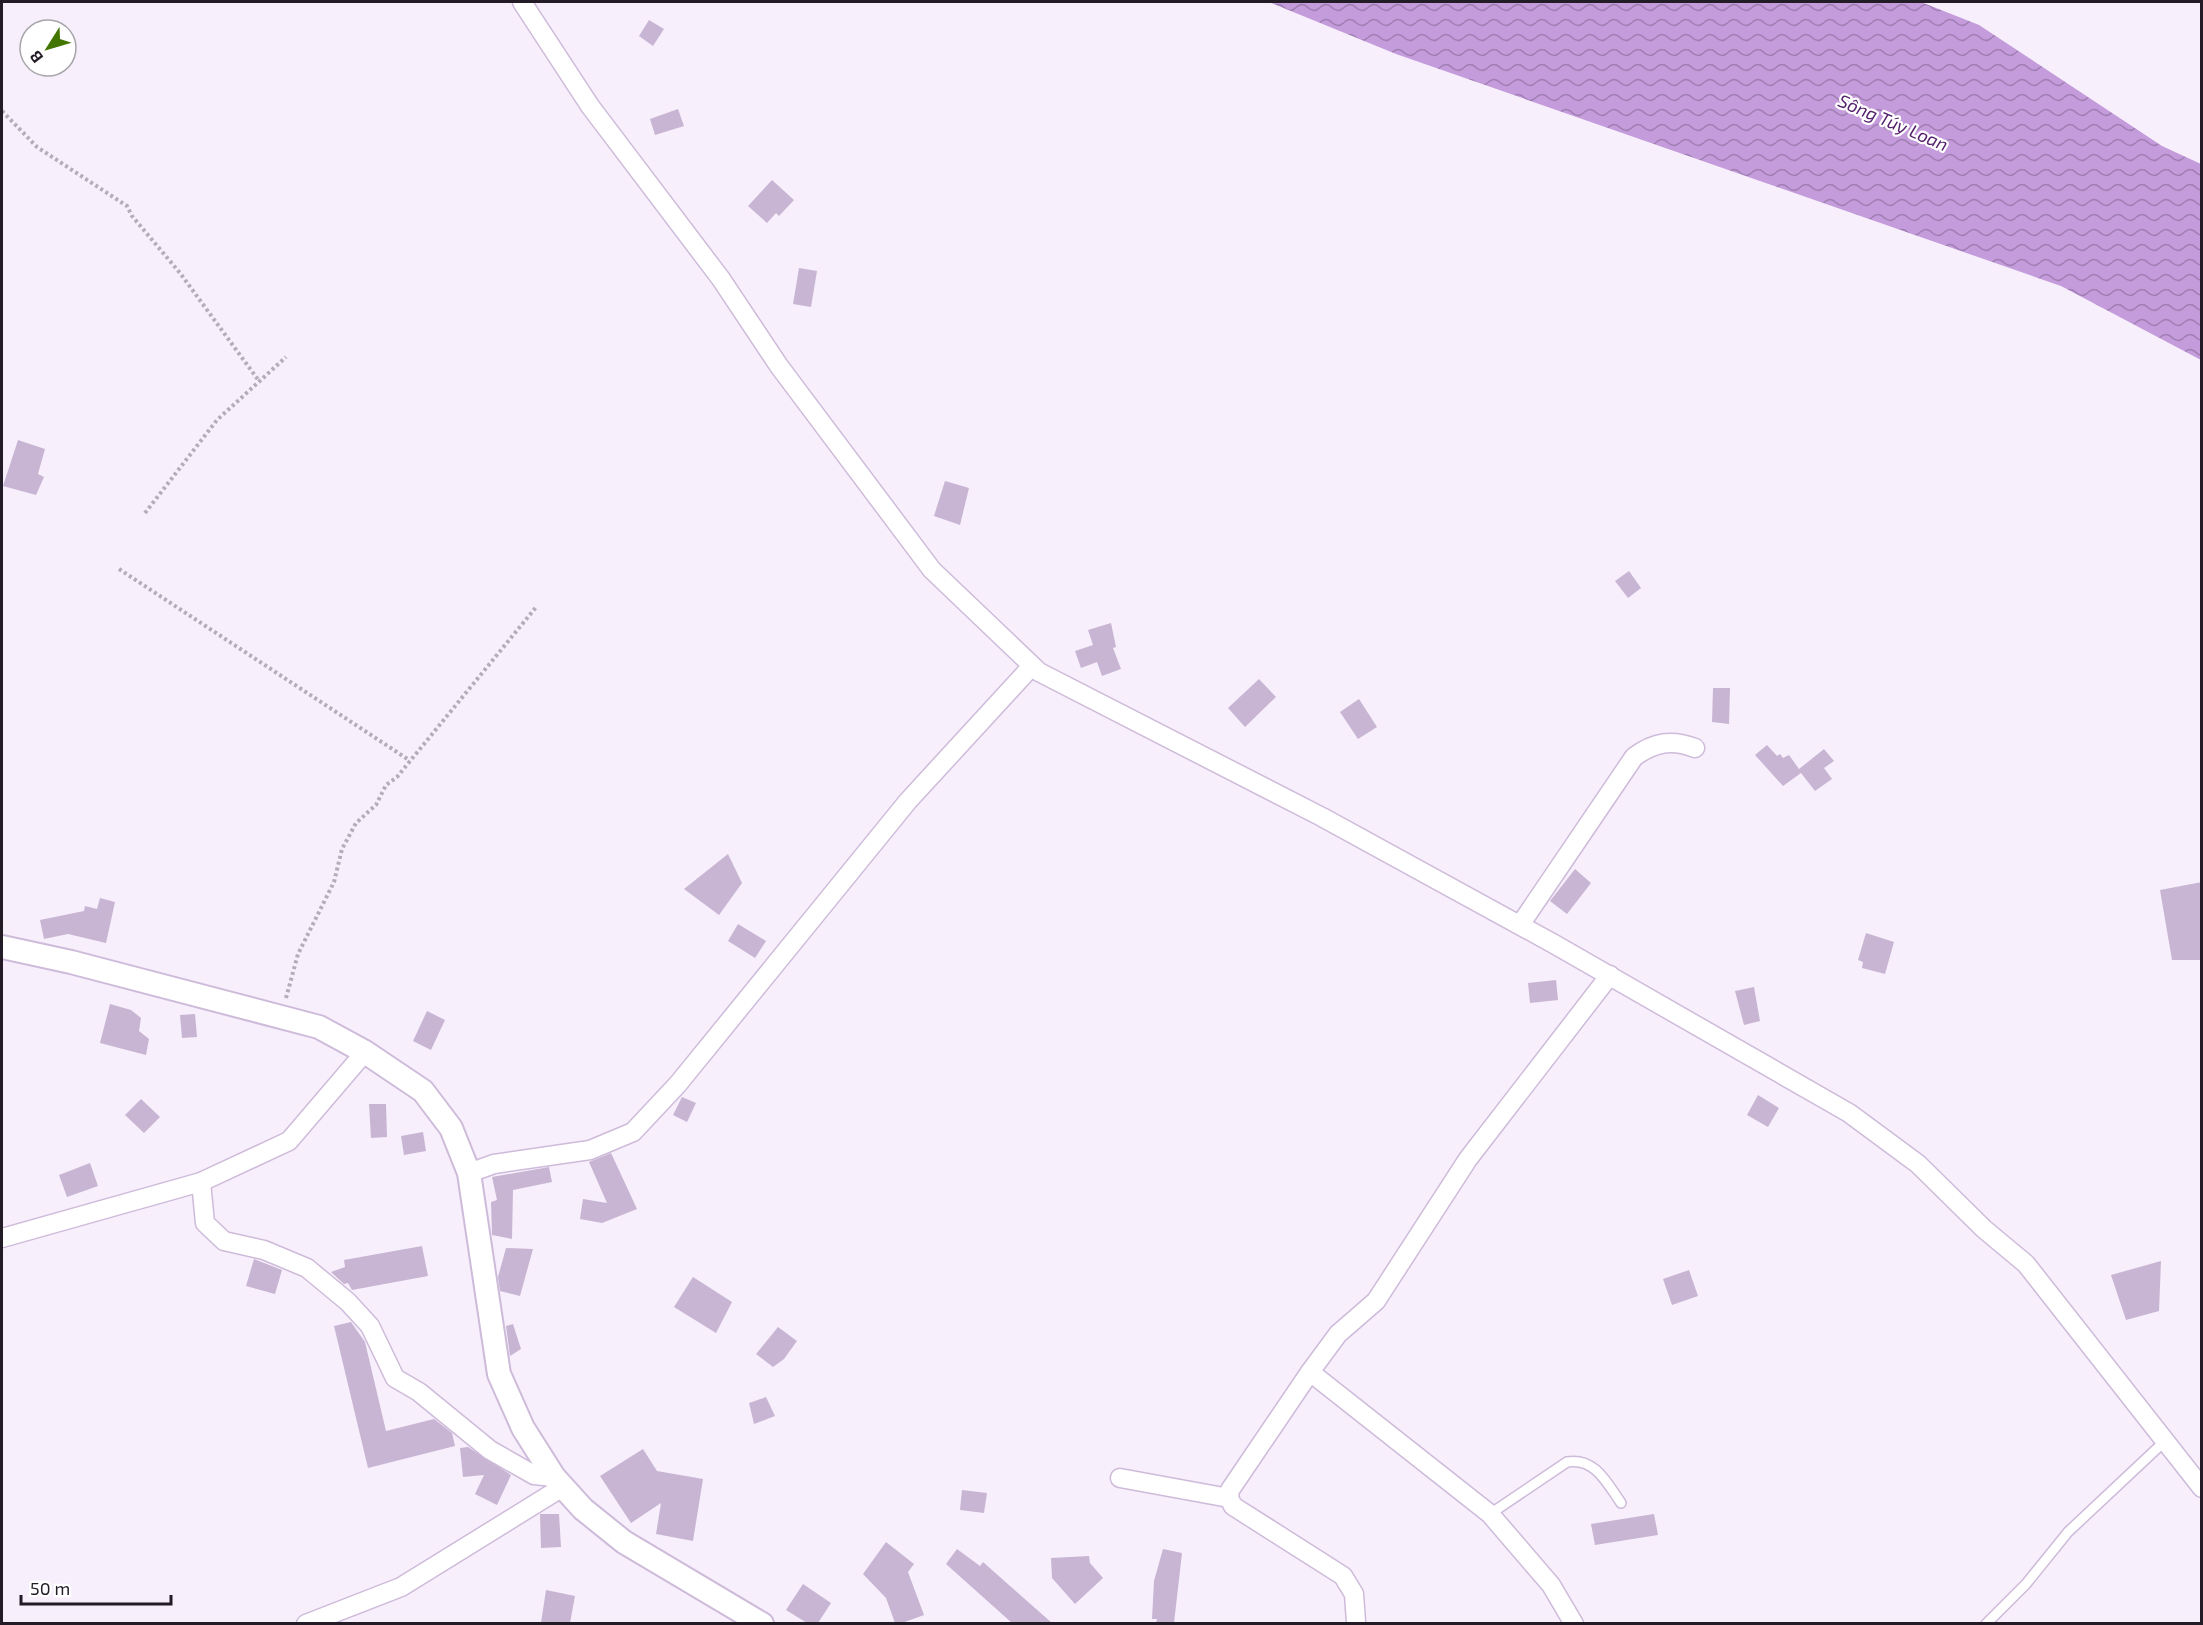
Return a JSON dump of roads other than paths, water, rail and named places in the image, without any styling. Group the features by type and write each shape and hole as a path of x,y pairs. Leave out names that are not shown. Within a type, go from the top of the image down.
{"street":[{"path":"522,2 590,106 722,279 779,366 932,570 1032,666 1049,677 1322,817 1520,925 1849,1113 1918,1164 1984,1229 2026,1264 2202,1488"},
{"path":"469,1173 494,1164 590,1150 633,1132 678,1084 908,801 1032,666"},
{"path":"1520,925 1634,757 1645,748 1664,743 1682,743 1695,748"},
{"path":"2,947 280,1015 319,1027 365,1052 423,1091 451,1128 469,1173 499,1374 523,1428 558,1482 583,1509 624,1542 762,1623"},
{"path":"1356,1622 1354,1594 1343,1576 1233,1506 1229,1498 1230,1490 1338,1334 1376,1301 1468,1159 1610,975"},
{"path":"2,1238 201,1182 289,1142 365,1052"},
{"path":"201,1182 204,1222 224,1241 264,1250 307,1268 348,1302 370,1326 395,1378 419,1392 490,1450 534,1475 558,1482"},
{"path":"1310,1372 1490,1514 1551,1585 1574,1623"},
{"path":"1120,1478 1229,1498"},
{"path":"306,1623 401,1587 558,1482"}],"lane":[{"path":"1986,1623 2026,1584 2067,1532 2165,1441"},
{"path":"1490,1514 1567,1462 1578,1460 1588,1463 1598,1471 1621,1503"}],"water":[{"name":"Sông Túy Loan","path":"1269,2 1921,2 1979,25 2162,146 2201,164 2201,360 2061,286 1396,54"}]}
